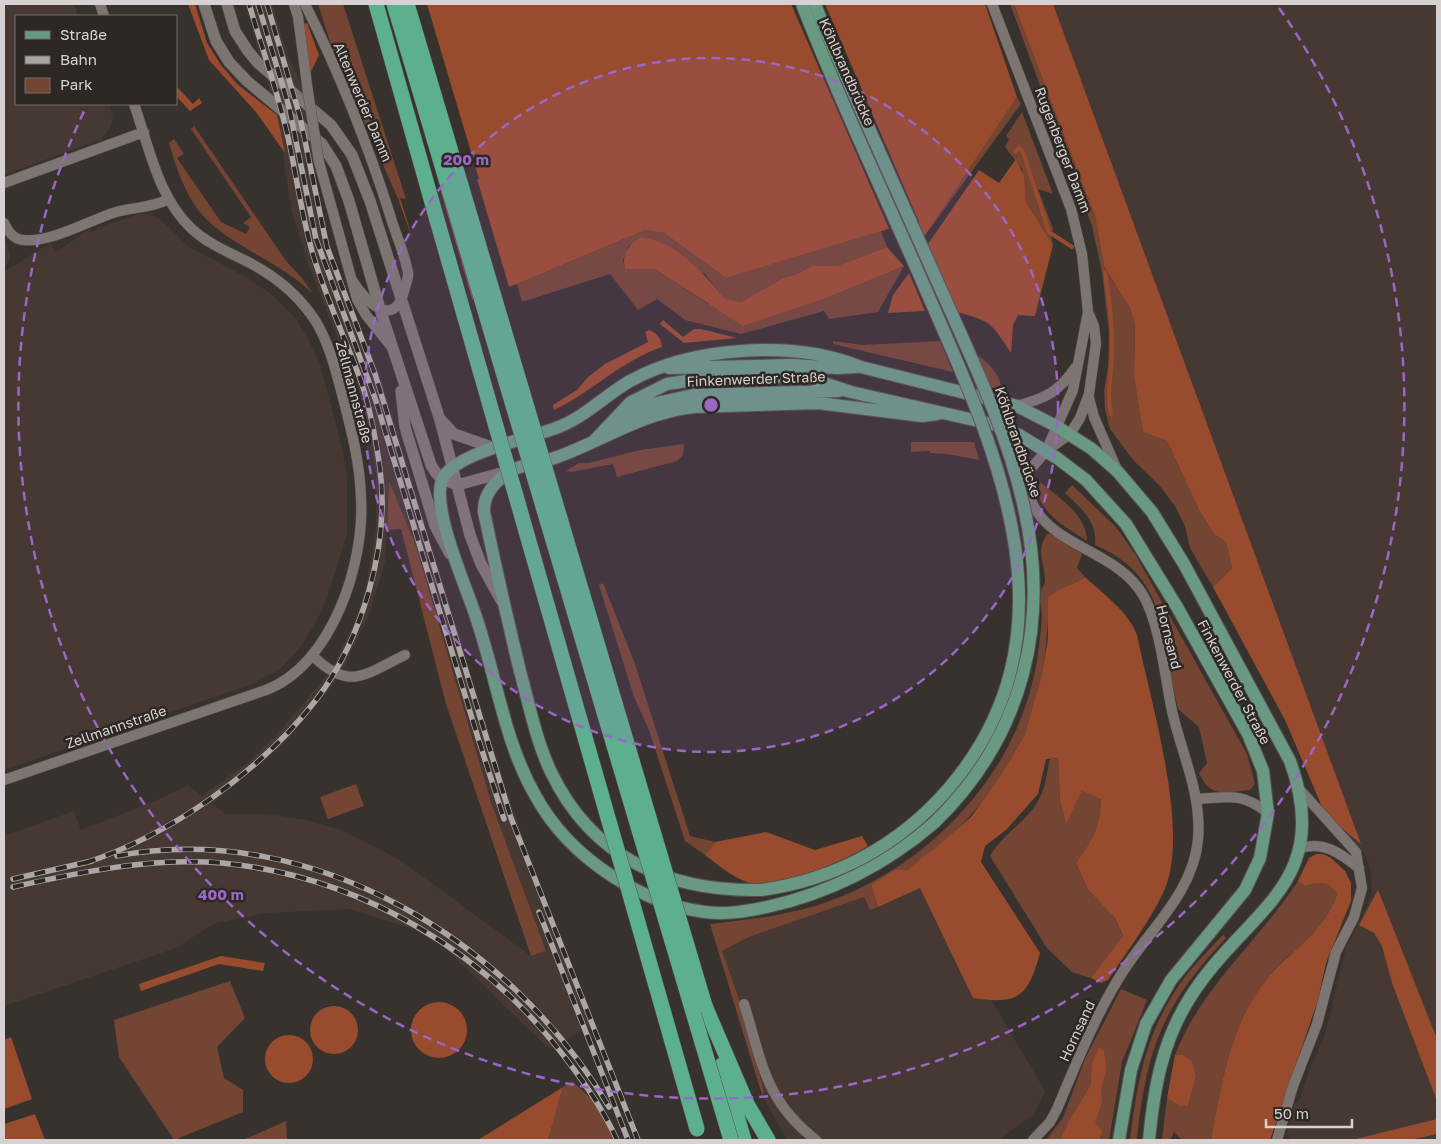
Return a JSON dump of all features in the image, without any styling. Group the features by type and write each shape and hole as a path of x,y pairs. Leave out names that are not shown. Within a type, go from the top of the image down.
{"highway":[{"path":"376,4 698,1136"},
{"path":"394,4 731,1140"},
{"path":"407,4 744,1140"},
{"path":"704,1006 747,1104 768,1140"}],"main road":[{"name":"Köhlbrandbrücke","path":"511,471 493,485 484,499 484,507 504,606 544,755 558,786 589,827 622,855 661,876 712,889 761,890 807,881 854,862 900,834 942,796 972,757 996,714 1013,660 1019,613 1017,560 1012,522 993,451 961,370 802,4"},
{"name":"Köhlbrandbrücke","path":"442,479 441,504 456,565 476,616 519,764 537,799 560,831 603,870 653,898 706,912 737,912 764,908 806,897 861,874 907,846 934,824 956,801 984,764 1011,712 1028,659 1033,612 1030,540 1022,499 1009,455 976,368 815,4"},
{"name":"Finkenwerder Straße","path":"442,479 452,467 494,448 565,425 627,383 664,368 792,364 837,368 861,367 1017,406 1070,434 1092,449 1118,472 1152,512 1199,590 1283,747 1301,791 1302,823 1298,849 1290,874 1277,895 1204,978 1182,1012 1160,1062 1153,1099 1149,1140"},
{"name":"Finkenwerder Straße","path":"594,441 622,409 641,396 667,384 693,380 791,376 819,381 851,392 923,407 940,414 996,425 1019,435 1070,467 1096,490 1137,539 1248,734 1263,771 1268,813 1260,858 1245,890 1176,973 1146,1024 1131,1070 1119,1140"},
{"name":"Finkenwerder Straße","path":"511,471 558,458 650,416 693,406 818,403 922,416 940,414"}],"street":[{"path":"204,4 216,41 229,62 247,81 315,138 329,153 350,201 380,309 431,465 436,474 442,479 457,484 511,471"},
{"path":"227,4 235,31 253,57 325,119 346,144 370,201 402,300 440,420 470,535 481,564 504,606"},
{"path":"294,4 298,18 319,162 352,280 360,305 394,349"},
{"name":"Altenwerder Damm","path":"305,4 369,147 408,274 402,300"},
{"name":"Rugenberger Damm","path":"992,4 1072,210 1082,254 1088,312 1094,326 1096,342 1089,394 1083,412 1070,434 1046,451"},
{"name":"Zellmannstraße","path":"4,780 276,686 294,675 313,656 326,638 340,608 360,536 360,482 355,446 330,350 314,319 292,292 268,273 198,234 184,220 169,199 134,105"},
{"path":"4,183 144,132"},
{"path":"4,223 16,238 21,240 42,239 118,212 151,206 169,199"},
{"path":"352,280 365,299 380,309 393,309 402,300"},
{"name":"Rugenberger Damm","path":"1046,451 1073,390 1088,312"},
{"path":"399,366 405,427 434,526 456,565"},
{"name":"Rugenberger Damm","path":"1017,406 1060,388 1077,366"},
{"name":"Finkenwerder Straße","path":"1089,394 1094,417 1118,472"},
{"path":"440,420 454,434 494,448"},
{"name":"Hornsand","path":"1034,1140 1050,1122 1057,1109 1098,1018 1124,970 1183,888 1194,860 1198,840 1198,799 1173,714 1152,617 1143,594 1124,570 1061,533 1038,514 1033,506 1024,477 1046,451"},
{"path":"313,656 329,671 348,678 373,670 404,655"},
{"name":"Finkenwerder Straße","path":"1277,1140 1293,1086 1317,1024 1336,952 1359,904 1362,888 1358,856 1301,791"},
{"path":"1198,799 1240,797 1256,803 1268,813"},
{"path":"1298,849 1322,845 1359,868"},
{"path":"744,1004 766,1080 781,1107 798,1127 816,1140"}],"shaded area":[{"path":"4,4 74,4 78,15 15,15 15,105 109,105 113,117 110,128 101,139 4,175"},
{"path":"188,4 195,4 207,43 221,65 237,84 277,115 285,153 256,112 209,60"},
{"path":"245,4 272,4 288,56 302,86 321,211 331,248 379,372 508,795 590,1027 549,1049 441,944 410,928 349,909 266,913 215,923 176,948 4,1006 4,836 74,811 81,830 155,801 188,785 202,796 247,763 278,733 330,672 353,626 365,590 376,530 376,475 372,444 362,401 307,261 291,209 283,153 285,153 277,115","holes":["389,483 416,546 491,802 546,951 531,956 400,860 341,830 306,820 266,814 226,814 212,804 285,742 339,677 370,612 385,562"]},
{"path":"427,4 985,4 1017,97 924,237 918,220 726,278 664,233 645,230 517,284 462,303 429,285 399,201 407,202 479,179"},
{"path":"1014,4 1053,4 1361,844 1332,820 1323,809 1285,720 1213,587 1232,568 1226,542 1214,534 1199,510 1167,441 1143,432 1134,377 1135,325 1130,308 1104,266 1095,216"},
{"path":"1053,4 1437,4 1437,1140 1290,1140 1287,1134 1294,1104 1301,1098 1309,1070 1324,1038 1346,948 1372,896 1370,868 1365,855 1355,842 1335,825"},
{"path":"307,23 319,55 310,74 303,24"},
{"path":"178,88 193,104 199,98 202,103 190,111 178,98"},
{"path":"1016,159 1024,176 1026,202 1053,245 1035,316 1018,315 1013,325 1011,353 990,325 978,318 957,312 928,244 979,170 999,183"},
{"path":"142,213 161,220 189,247 244,276 271,294 296,319 320,364 342,448 347,476 347,534 327,598 316,622 300,648 280,669 252,684 4,770 4,272 50,243 56,252 86,231 93,232 99,227"},
{"path":"4,235 10,257 4,270"},
{"path":"641,237 654,240 678,252 708,279 725,299 741,302 783,278 797,274 811,266 837,266 887,247 904,266 829,297 743,326 655,269 625,269 624,258 627,250"},
{"path":"909,273 925,311 888,313 893,295"},
{"path":"663,320 683,337 694,329 701,329 737,338 684,343 660,324"},
{"path":"649,330 658,336 662,347 633,360 581,395 554,410 553,405 577,390 588,377 605,364 648,342 645,332"},
{"path":"1085,577 1128,618 1137,635 1166,767 1173,837 1171,868 1158,904 1108,980 1101,983 1091,978 1123,936 1115,918 1088,890 1076,863 1095,833 1101,799 1082,791 1066,824 1060,800 1058,758 1046,759 1038,794 1006,830 985,846 981,862 1040,953 1036,968 1026,988 1012,998 989,1000 973,998 920,888 878,907 871,885 896,870 907,870 939,845 971,817 1002,774 1025,735 1041,678 1048,639 1048,597"},
{"path":"766,832 815,850 862,836 868,846 844,859 815,871 785,880 758,884 743,881 705,855 715,842"},
{"path":"1316,854 1323,854 1331,858 1345,871 1351,883 1351,901 1326,963 1318,1000 1270,1140 1211,1140 1228,1060 1234,1040 1251,1002 1272,973 1314,932 1331,908 1337,894 1328,884 1316,883 1305,886 1298,881 1309,858"},
{"path":"935,881 956,916 992,1001 1045,1091 1041,1101 1032,1116 998,1140 787,1140 762,1095 764,1092 721,951 749,937 864,897 870,910"},
{"path":"1378,890 1437,1039 1437,1101 1392,983 1382,946 1374,933 1359,925"},
{"path":"221,956 265,963 263,971 219,964 141,991 139,984"},
{"path":"433,1002 445,1002 455,1006 463,1014 467,1030 463,1046 455,1054 445,1058 433,1058 423,1054 415,1046 411,1036 411,1024 415,1014 423,1006"},
{"path":"334,1006 343,1008 351,1013 356,1021 358,1030 356,1039 351,1047 343,1052 334,1054 325,1052 317,1047 312,1039 310,1030 312,1021 317,1013 325,1008"},
{"path":"289,1035 298,1037 306,1042 311,1050 313,1059 311,1068 306,1076 298,1081 289,1083 280,1081 272,1076 267,1068 265,1059 267,1050 272,1042 280,1037"},
{"path":"11,1037 32,1099 4,1109 4,1040"},
{"path":"1099,1047 1104,1051 1106,1070 1101,1090 1102,1102 1095,1123 1102,1130 1099,1140 1060,1140 1070,1119 1091,1085 1092,1064"},
{"path":"1175,1055 1184,1055 1192,1061 1196,1076 1188,1106 1180,1106 1167,1098"},
{"path":"563,1087 548,1140 478,1140"},
{"path":"35,1114 45,1140 4,1140 4,1124"},
{"path":"1437,1119 1437,1134 1409,1140 1352,1140"}],"green space":[{"path":"318,4 343,4 407,202 399,201 333,51"},
{"path":"1010,4 1014,4 1095,216 1104,266 1130,308 1135,325 1134,377 1143,432 1167,441 1199,510 1214,534 1226,542 1232,568 1213,587 1190,548 1185,526 1175,506 1159,485 1134,461 1110,429 1105,410 1104,391 1108,367 1109,332 1102,272 1092,226"},
{"path":"1017,97 1021,104 924,237"},
{"path":"1022,112 1053,194 1038,189 1053,229 1051,236 1053,245 1026,202 1022,169 1005,147 1009,139 1006,136"},
{"path":"194,126 286,261 302,278 313,294 284,271 219,230 205,218 194,204 182,182 171,151 169,143 174,139 184,154 177,158 221,222 246,234 250,227 243,223 251,217 191,129"},
{"path":"645,230 664,233 726,278 881,231 887,247 837,266 811,266 797,274 783,278 741,302 725,300 705,274 629,245 623,260 625,269 655,269 708,304 829,297 904,266 878,312 829,319 824,311 741,334 685,320 657,299 638,310 610,274 522,302 517,284"},
{"path":"833,341 863,345 940,341 953,372 833,344"},
{"path":"969,350 980,357 995,372 1001,383 1002,390 984,386"},
{"path":"911,442 974,442 979,460 930,453 930,451 911,452"},
{"path":"684,444 683,455 677,461 617,477 613,464 571,472 566,471 579,463 589,463 640,450"},
{"path":"389,481 416,546 491,802 546,951 531,956 446,704 401,529 387,530"},
{"path":"1040,482 1063,500 1077,515 1086,532 1087,541 1062,524 1046,510 1041,502"},
{"path":"1072,485 1116,527 1135,554 1247,754 1255,784 1250,790 1219,792 1208,787 1199,773 1207,763 1199,727 1178,709 1156,607 1146,586 1133,569 1116,556 1095,545 1094,529 1091,522 1065,493"},
{"path":"1047,534 1082,554 1077,568 1085,577 1049,597 1043,667 1031,719 1016,753 990,792 958,829 923,859 902,872 871,885 878,907 870,910 864,897 749,937 722,951 743,1011 764,1092 762,1095 710,924 763,917 815,906 855,890 894,869 929,844 961,813 988,779 1010,742 1027,702 1041,634 1040,595 1045,581 1045,574 1041,552 1043,540"},
{"path":"603,583 635,664 690,836 715,842 705,855 685,841 649,730 634,697 599,585"},
{"path":"1058,758 1060,800 1066,823 1082,791 1101,798 1095,833 1076,863 1088,890 1115,918 1123,937 1091,978 1072,972 1047,948 990,856 1002,840 1023,820 1035,805 1044,788 1050,759"},
{"path":"356,784 364,806 328,819 320,797"},
{"path":"1298,881 1305,886 1316,883 1328,884 1337,894 1331,909 1323,921 1272,973 1251,1002 1234,1040 1228,1060 1211,1140 1182,1140 1174,1132 1170,1140 1162,1140 1167,1098 1180,1106 1188,1106 1196,1076 1192,1061 1184,1055 1175,1055 1186,1030 1215,986 1283,903"},
{"path":"1223,935 1226,938 1204,962 1187,985 1161,1030 1146,1079 1137,1140 1130,1140 1144,1061 1157,1024 1182,981"},
{"path":"230,981 245,1018 217,1047 224,1078 243,1090 243,1112 174,1140 119,1057 114,1020"},
{"path":"1121,989 1147,1000 1122,1062 1109,1140 1046,1140 1063,1118 1085,1059"},
{"path":"572,1081 596,1103 615,1140 548,1140 563,1087"},
{"path":"286,1121 287,1140 243,1140"}],"pier":[{"path":"425,4 510,290 476,301 443,188 476,177"},
{"path":"791,4 825,4 919,222 890,231"},
{"path":"440,189 473,302 462,306 449,303 446,296 427,286 400,198 406,199"}],"waterway":[{"path":"1015,152 1019,148 1023,152 1049,232 1072,247"},
{"path":"1105,272 1112,333 1109,391 1111,414"}],"railway":[{"path":"85,863 150,836 212,798 269,751 294,726 316,700 347,649 359,621 376,560 381,529 382,498 380,469 371,416 362,384 323,285 312,251 283,118 249,4"},
{"path":"258,4 289,107 316,239 376,401 504,819"},
{"path":"267,4 300,117 327,247 375,374 511,818 638,1140"},
{"path":"117,856 190,849 263,856 333,876 400,906 462,945 519,993 568,1047 609,1107"},
{"path":"13,879 92,861"},
{"path":"13,887 91,871 143,864 169,862 222,863 273,871 322,884 370,902 415,925 458,953 498,985 534,1021 567,1060 595,1099 617,1140"},
{"path":"539,912 628,1140"}]}
